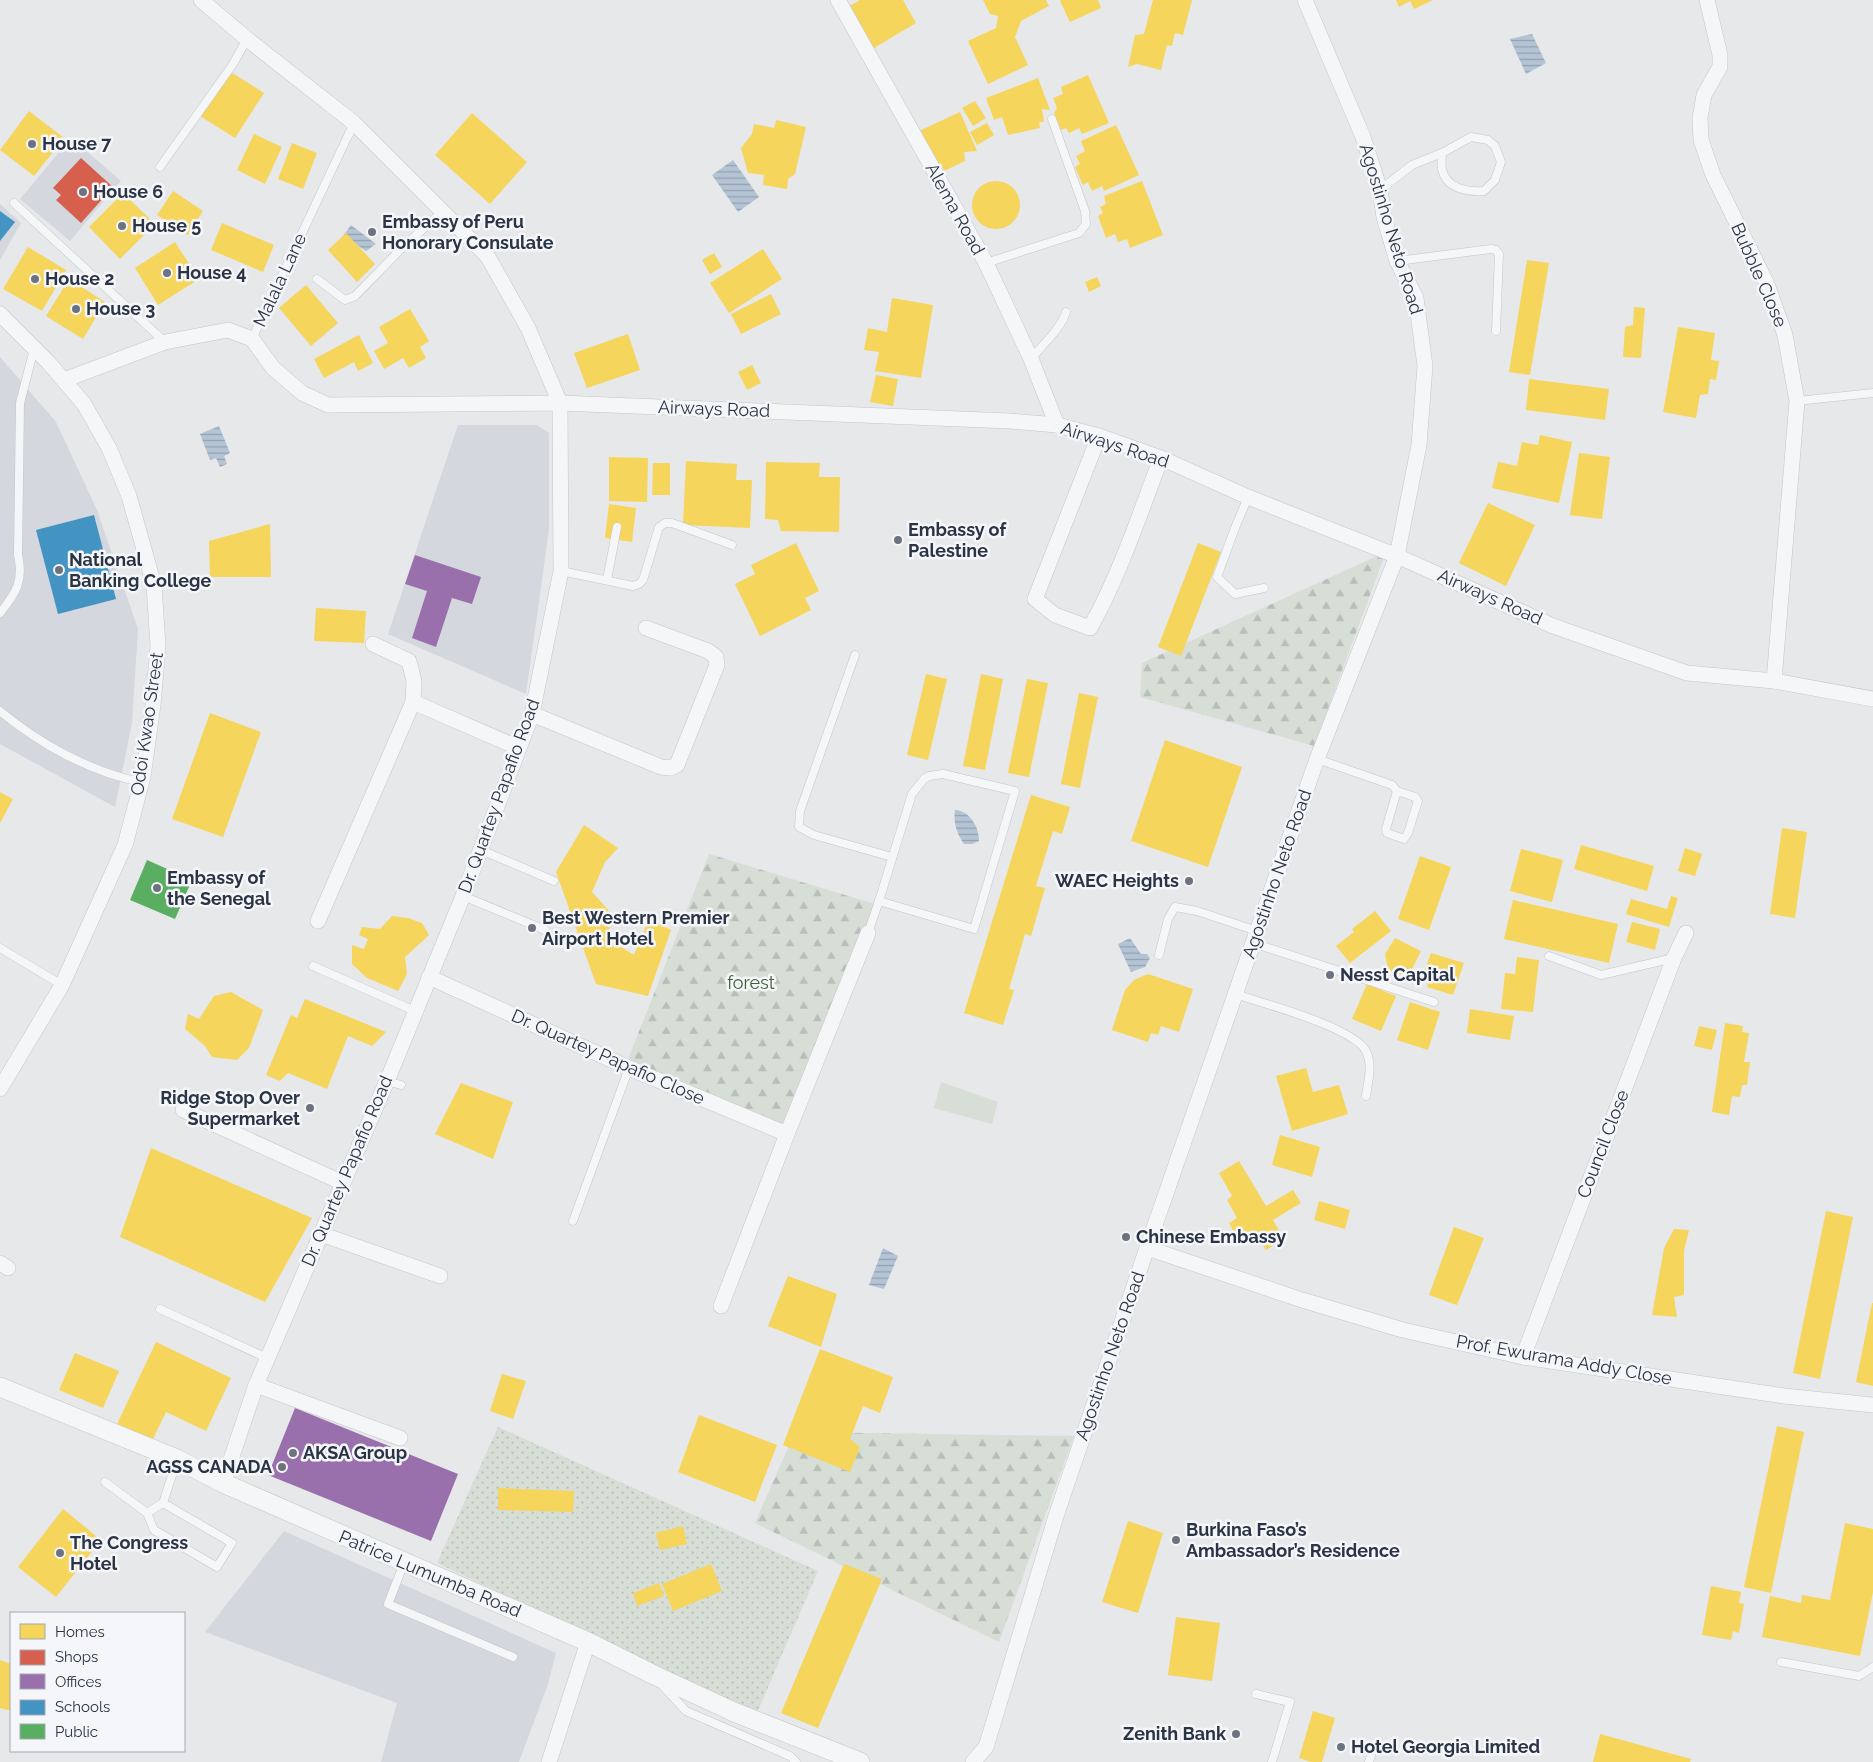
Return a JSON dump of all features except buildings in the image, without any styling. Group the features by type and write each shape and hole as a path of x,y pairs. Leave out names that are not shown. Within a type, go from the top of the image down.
{"street":[{"name":"Dr. Quartey Papafio Road","path":"201,0 354,123 488,257 528,328 560,403 561,571 532,714 463,896 415,1011 394,1083 343,1183 320,1234 256,1385 223,1483"},
{"name":"Alema Road","path":"838,0 986,264 1031,359 1057,425"},
{"name":"Agostinho Neto Road","path":"973,1762 986,1747 1056,1516 1316,759 1397,556 1419,445 1425,366 1416,298 1397,261 1384,217 1380,190 1363,137 1305,0"},
{"name":"Bubble Close","path":"1707,0 1720,55 1720,67 1704,95 1700,118 1701,140 1713,175 1767,284 1785,335 1797,401 1774,681"},
{"name":"Odoi Kwao Street","path":"0,314 64,380 84,404 109,448 129,496 154,585 158,646 153,705 141,782 125,845 62,985 0,1089"},
{"name":"Malala Lane","path":"64,380 165,342 228,330 252,339"},
{"name":"Airways Road","path":"252,339 273,368 302,393 328,405 560,403 1010,421 1057,425 1099,436 1161,458 1248,497 1397,556 1553,626 1687,673 1774,681 1873,699"},
{"path":"1099,436 1035,599 1055,615 1090,628 1107,598 1161,458"},
{"path":"532,714 661,767 670,768 678,765 718,665 716,657 708,651 646,628"},
{"path":"318,921 412,702 414,680 409,661 373,644"},
{"path":"412,702 519,748"},
{"path":"721,1306 787,1134 868,933"},
{"name":"Council Close","path":"1523,1357 1674,958 1686,933"},
{"name":"Dr. Quartey Papafio Close","path":"429,977 629,1068 787,1134"},
{"path":"183,1110 343,1183"},
{"path":"320,1234 440,1276"},
{"name":"Prof. Ewurama Addy Close","path":"1147,1248 1302,1300 1403,1330 1523,1357 1784,1396 1873,1405"},
{"path":"256,1385 400,1438"},
{"name":"Patrice Lumumba Road","path":"0,1387 177,1459 223,1483 588,1642 734,1712 860,1762"},
{"path":"549,1762 588,1642"},
{"name":"Agostinho Neto Road","path":"986,1747 988,1762"}],"lane":[{"path":"160,167 233,64 248,39"},
{"path":"986,264 1079,233 1086,224 1085,211 1052,119"},
{"name":"Malala Lane","path":"252,339 354,123"},
{"path":"1380,190 1412,164 1442,153 1471,137 1488,140 1495,146 1501,162 1495,180 1484,191 1470,192 1453,186 1443,172 1442,153"},
{"path":"14,203 165,342"},
{"path":"317,279 345,300 355,296 404,246 443,211"},
{"path":"1397,261 1491,249 1496,250 1499,254 1496,331"},
{"path":"1031,359 1063,322 1066,312"},
{"path":"0,613 12,598 21,578 18,554 20,403 34,349"},
{"path":"1797,401 1873,393"},
{"path":"1248,497 1217,577 1235,594 1264,588"},
{"path":"561,571 633,586 639,584 643,580 659,527 665,523 672,523 732,545"},
{"path":"606,580 617,527"},
{"path":"855,655 800,811 799,827 814,835 892,857"},
{"path":"0,711 32,734 80,762 112,776 141,782"},
{"path":"1316,759 1392,785 1397,791 1415,797 1418,801 1408,833 1404,839 1387,833 1386,829 1397,791"},
{"path":"868,933 912,794 921,782 929,776 948,775 1015,791 974,929 879,901"},
{"path":"480,850 554,881"},
{"path":"463,896 545,930"},
{"path":"1159,955 1168,919 1175,907 1197,911 1255,937 1434,1002"},
{"path":"0,948 62,985"},
{"path":"1548,956 1601,975 1674,958"},
{"path":"312,966 415,1011"},
{"path":"1235,994 1320,1021 1359,1042 1366,1051 1370,1075 1366,1096"},
{"path":"573,1221 629,1068"},
{"path":"160,1309 268,1358"},
{"path":"147,1513 163,1503 177,1459"},
{"path":"105,1482 147,1513 154,1530 217,1567 232,1543 163,1503"},
{"path":"404,1563 388,1604 513,1658"},
{"path":"1781,1662 1860,1676 1873,1667"},
{"path":"654,1675 686,1711 790,1756 796,1762"},
{"path":"1256,1694 1290,1702 1272,1762"},
{"path":"1369,1762 1373,1749"}],"shaded area":[{"path":"71,138 121,181 70,241 20,199"},
{"path":"0,204 21,223 0,260"},
{"name":"National Banking College","path":"0,357 56,422 97,510 138,629 132,723 115,807 0,744"},
{"path":"458,425 537,425 549,433 549,530 526,694 388,634"},
{"path":"284,1531 556,1653 548,1684 519,1762 381,1762 397,1703 205,1632"}],"green space":[{"path":"1386,552 1314,746 1140,697 1142,663"},
{"name":"forest","path":"709,854 875,904 785,1131 627,1062"},
{"path":"941,1082 998,1102 992,1124 934,1108"},
{"path":"498,1427 818,1571 757,1713 437,1563"},
{"path":"795,1432 1074,1436 999,1642 755,1523"}],"water":[{"path":"1532,34 1546,63 1526,74 1510,39"},
{"path":"733,160 759,197 738,212 712,175"},
{"path":"351,225 376,244 366,251 343,236"},
{"path":"219,426 230,453 224,456 227,464 220,467 216,458 210,460 200,434"},
{"path":"955,810 965,813 973,821 979,841 972,844 964,844 956,828"},
{"path":"1130,938 1141,954 1147,954 1150,958 1145,967 1131,972 1118,944"},
{"path":"883,1248 898,1256 884,1289 869,1285"}],"place":[{"name":"House 7","path":"32,144"},
{"name":"House 6","path":"83,192"},
{"name":"House 5","path":"122,226"},
{"name":"Embassy of Peru Honorary Consulate","path":"372,232"},
{"name":"House 4","path":"167,273"},
{"name":"House 2","path":"35,279"},
{"name":"House 3","path":"76,309"},
{"name":"Embassy of Palestine","path":"898,540"},
{"name":"National Banking College","path":"59,570"},
{"name":"WAEC Heights","path":"1189,881"},
{"name":"Embassy of the Senegal","path":"157,888"},
{"name":"Best Western Premier Airport Hotel","path":"532,928"},
{"name":"Nesst Capital","path":"1330,975"},
{"name":"Ridge Stop Over Supermarket","path":"310,1108"},
{"name":"Chinese Embassy","path":"1126,1237"},
{"name":"AKSA Group","path":"293,1453"},
{"name":"AGSS CANADA","path":"282,1467"},
{"name":"Burkina Faso’s Ambassador’s Residence","path":"1176,1540"},
{"name":"The Congress Hotel","path":"60,1553"},
{"name":"Zenith Bank","path":"1236,1734"},
{"name":"Hotel Georgia Limited","path":"1341,1747"}]}
